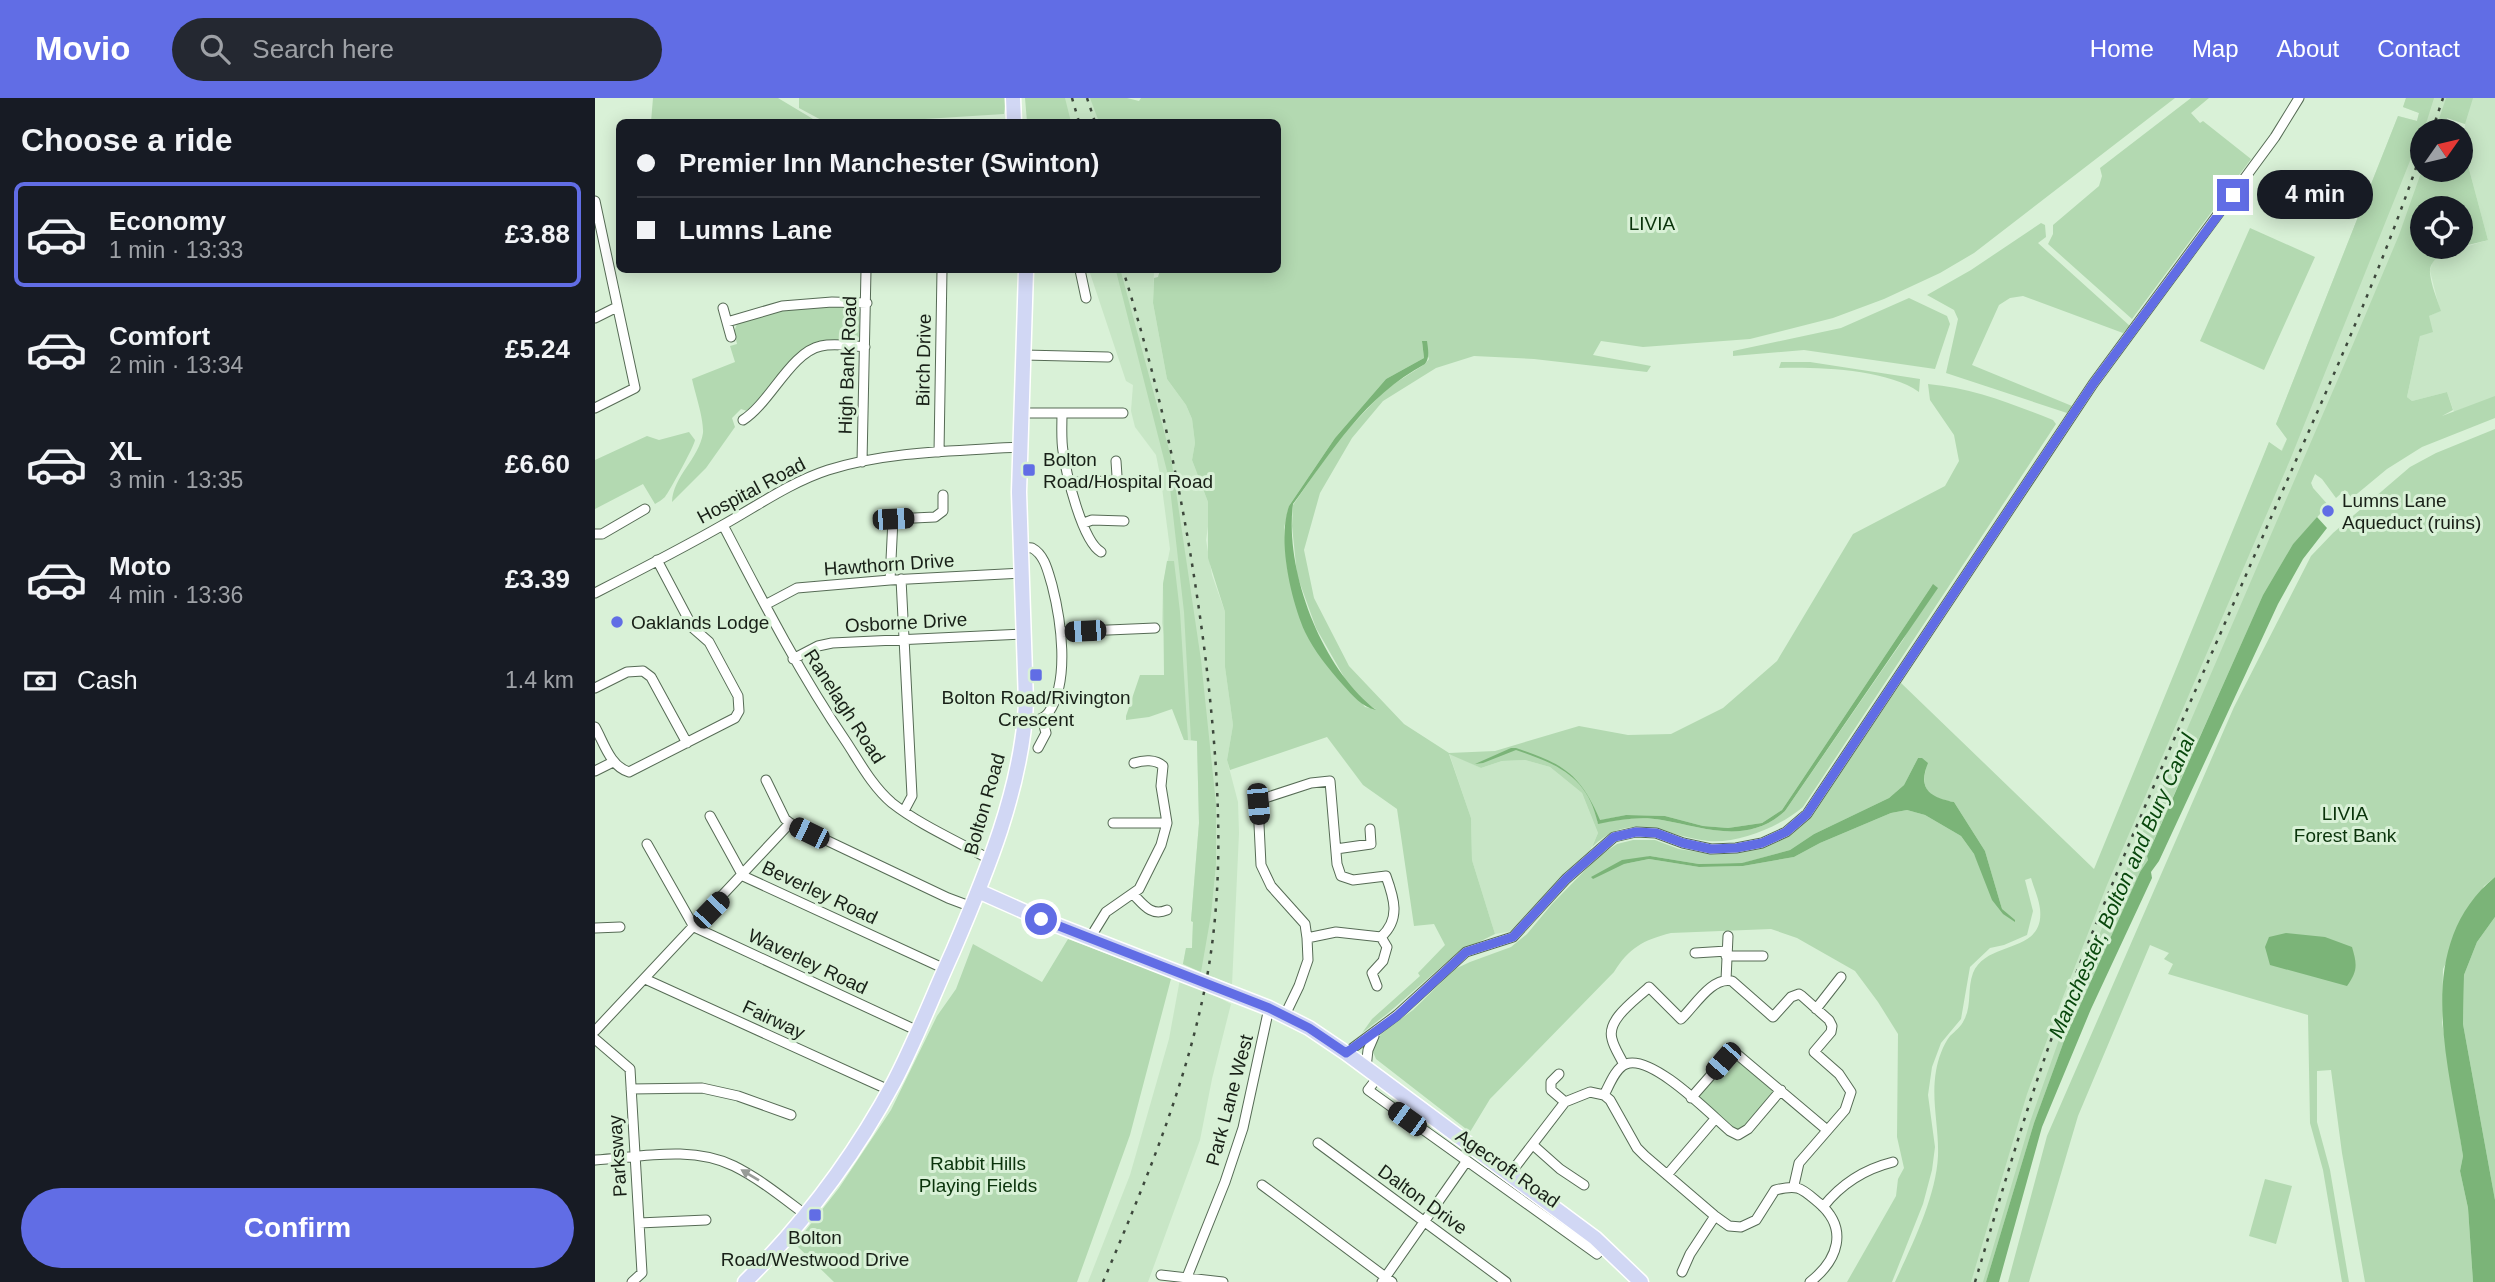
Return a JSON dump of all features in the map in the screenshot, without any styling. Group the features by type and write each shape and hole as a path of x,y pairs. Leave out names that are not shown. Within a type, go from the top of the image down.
{"main road":[{"path":"1013,98 1014,119"},
{"name":"Bolton Road","path":"745,1282 806,1215 853,1150 889,1090 971,911 1016,770 1025,722 1019,447 1026,273"},
{"name":"Agecroft Road","path":"979,888 1006,903 1285,1015 1346,1053 1604,1246 1641,1282"},
{"path":"971,911 986,905 1006,903"}],"street":[{"path":"1346,1053 1376,1031 1466,952 1513,937 1566,879 1614,837 1636,832 1656,833 1711,849 1736,848 1762,843 1786,832 1807,814 2093,384 2275,137 2299,98"},
{"path":"595,201 597,229 635,388 595,408"},
{"name":"High Bank Road","path":"862,462 866,273"},
{"name":"Birch Drive","path":"939,452 942,273"},
{"path":"1081,273 1086,298"},
{"path":"727,322 782,306 832,302 867,303"},
{"path":"595,318 617,307"},
{"path":"723,308 731,337"},
{"path":"743,420 754,413 799,359 811,349 828,345 865,346"},
{"path":"1024,355 1108,357"},
{"path":"1021,413 1123,413"},
{"path":"1062,413 1062,448 1070,482 1084,523 1096,549 1101,552"},
{"name":"Hospital Road","path":"596,589 657,560 804,479 828,470 862,462 939,452 1019,447"},
{"path":"1070,482 1112,481 1117,476 1117,461"},
{"path":"890,580 893,519 935,517 943,511 943,495"},
{"path":"595,534 602,534 645,509"},
{"path":"1084,523 1092,520 1124,521"},
{"name":"Ranelagh Road","path":"723,525 793,659 877,788 904,811 989,859"},
{"path":"1020,547 1032,548 1041,556 1050,580 1062,632 1058,686 1049,712 1042,718 1025,722"},
{"path":"595,727 613,762 622,770 634,771 735,718 740,711 740,702 709,642 693,628 657,560"},
{"name":"Hawthorn Drive","path":"765,605 797,588 1021,573"},
{"path":"901,579 912,796 904,811"},
{"path":"1062,632 1155,628"},
{"name":"Osborne Drive","path":"793,659 818,646 832,643 1023,634"},
{"path":"595,688 627,672 643,671 651,677 687,743"},
{"path":"1038,748 1046,733 1042,718"},
{"path":"595,771 613,762"},
{"path":"1090,937 1106,912 1133,894 1144,882 1161,845 1167,823 1161,786 1163,766 1158,762 1134,762"},
{"path":"766,780 790,824 971,911"},
{"path":"1285,1015 1308,960 1307,938 1305,924 1271,886 1261,865 1258,804 1262,799 1311,783 1330,781 1341,876 1353,880 1386,876 1392,892 1393,924 1381,937"},
{"name":"Beverley Road","path":"710,816 743,876 945,969"},
{"path":"1117,819 1167,823"},
{"path":"595,1031 790,824"},
{"path":"1336,849 1371,844 1370,829"},
{"path":"647,844 694,927"},
{"path":"1133,894 1144,906 1161,915"},
{"path":"595,928 620,927"},
{"name":"Waverley Road","path":"694,927 918,1031"},
{"path":"1307,938 1336,932 1381,937"},
{"path":"1726,980 1728,936"},
{"path":"1377,986 1373,973 1383,961 1387,947 1381,937"},
{"path":"1695,953 1763,956"},
{"path":"1817,1009 1841,977"},
{"name":"Fairway","path":"645,979 889,1090"},
{"path":"1624,1065 1612,1039 1612,1029 1619,1017 1649,987 1681,1019 1711,986 1726,980 1734,983 1773,1017 1795,994 1799,994 1832,1026 1831,1032 1814,1052 1839,1074 1851,1092 1847,1107 1799,1163 1794,1185"},
{"name":"Park Lane West","path":"1187,1277 1225,1182 1243,1128 1269,1008"},
{"path":"1372,1073 1368,1050 1376,1031"},
{"name":"Parksway","path":"595,1039 629,1069 642,1273 632,1282"},
{"path":"1691,1098 1723,1061 1734,1054 1745,1060 1828,1130"},
{"path":"1604,1095 1624,1065 1634,1063 1651,1068 1733,1133 1741,1134 1781,1090"},
{"name":"Agecroft Road","path":"1372,1073 1368,1090 1597,1254 1604,1246"},
{"path":"1559,1074 1551,1082 1551,1090 1565,1102"},
{"path":"631,1089 702,1088 738,1096 791,1115"},
{"path":"1509,1175 1565,1102 1590,1092 1604,1095 1610,1100 1637,1147 1729,1226 1749,1225 1756,1220 1775,1190 1794,1185 1803,1189 1823,1207 1834,1219 1837,1244 1822,1272 1810,1282"},
{"path":"1667,1175 1715,1119"},
{"name":"Dalton Drive","path":"1318,1143 1506,1282"},
{"path":"1533,1145 1560,1169 1584,1185"},
{"path":"595,1160 669,1154 699,1155 731,1164 755,1177 806,1215"},
{"path":"1262,1185 1386,1280 1465,1162"},
{"path":"1823,1207 1840,1189 1866,1171 1894,1162"},
{"path":"1681,1273 1715,1216"},
{"path":"639,1223 706,1220"},
{"path":"1161,1275 1223,1282"}],"shaded area":[{"path":"1044,98 1127,98 1129,119 1048,119"},
{"path":"2406,98 2495,98 2495,397 2454,412 2447,392 2412,401 2407,397 2420,336 2429,316 2440,311 2430,271 2432,263 2435,259 2473,259 2473,244 2488,240 2472,182 2473,119 2418,119 2419,113 2403,107"},
{"path":"2398,116 2410,119 2410,182 2427,182 2422,196 2410,196 2410,228 2347,401 2311,483 2328,505 2293,544 2201,734 2147,855 2148,860 2064,1041 2034,1123 1986,1282 1961,1282 1976,1228 2269,442 2281,451 2287,439 2276,424"},
{"path":"1090,273 1154,273 1153,303 1167,379 1186,405 1192,419 1195,443 1192,460 1208,502 1206,540 1212,575 1225,612 1225,667 1233,725 1227,760 1238,802 1239,833 1232,985 1214,977 1211,993 1231,1004 1200,1140 1148,1282 1088,1282 1130,1175 1169,1039 1180,979 1201,988 1204,974 1183,964 1186,948 1192,948 1191,921 1199,823 1197,741 1184,740 1180,729 1162,623 1163,584 1170,549 1161,480 1156,455 1135,427 1131,411 1133,385 1126,381"},
{"path":"1422,341 1427,341 1428,347 1425,364 1403,377 1367,409 1336,445 1293,504 1295,559 1311,618 1339,670 1376,710 1362,703 1346,689 1322,660 1305,632 1287,570 1284,536 1289,506 1335,438 1386,379 1424,358"},
{"path":"2317,517 2327,528 2303,559 2278,604 2159,861 2151,872 2152,878 2091,1009 2042,1127 1999,1282 1986,1282 2034,1123 2064,1041 2140,872 2148,860 2147,856 2263,595 2293,544"},
{"path":"1933,584 1938,588 1785,811 1756,828 1741,831 1710,830 1646,818 1598,824 1587,795 1579,784 1558,767 1516,750 1475,764 1511,748 1546,759 1568,772 1577,781 1585,791 1593,804 1600,820 1626,815 1665,816 1703,826 1728,828 1762,823 1782,810"},
{"path":"1449,753 1481,768 1502,761 1525,760 1550,767 1582,793 1598,833 1589,853 1513,931 1495,934 1472,860 1471,818"},
{"path":"1918,758 1928,763 1924,780 1928,791 1939,798 1954,802 1985,851 2002,909 2015,922 2003,914 1992,900 1974,854 1961,836 1925,815 1907,810 1891,813 1794,857 1743,866 1699,867 1649,859 1624,864 1593,879 1591,877 1622,860 1650,856 1699,864 1742,863 1790,850 1814,834 1889,798 1904,785"},
{"path":"2495,877 2495,917 2477,942 2464,975 2463,1024 2495,1200 2495,1282 2473,1282 2468,1208 2460,1171 2463,1156 2445,1045 2442,1008 2444,971 2453,937 2469,905"},
{"path":"2286,933 2325,937 2352,947 2355,967 2347,986 2270,965 2265,947 2269,937"}],"green space":[{"path":"653,98 778,98 813,119 651,119"},
{"path":"799,98 1006,98 1004,114 925,119 819,119 799,108"},
{"path":"1025,98 1065,98 1070,119 1027,119"},
{"name":"LIVIA","path":"1090,98 1127,98 1139,101 1141,98 2175,98 1974,253 1940,273 1884,299 1833,318 1750,339 1643,347 1601,341 1593,355 1651,366 1647,372 1534,359 1474,356 1436,368 1383,401 1352,438 1320,493 1304,550 1314,598 1349,666 1404,724 1449,753 1495,751 1579,726 1628,735 1671,734 1723,708 1777,661 1853,534 1945,486 1959,461 1954,435 1930,400 1928,384 1961,389 1992,398 2053,420 2056,424 1803,807 1783,821 1745,837 1720,841 1634,827 1621,829 1592,847 1598,833 1582,793 1550,767 1525,760 1502,761 1481,768 1449,754 1471,818 1472,860 1495,934 1457,953 1362,1033 1372,1019 1420,976 1418,973 1445,945 1434,924 1414,926 1397,809 1363,785 1327,737 1230,770 1227,760 1233,725 1225,667 1225,612 1208,558 1208,502 1192,460 1195,443 1192,419 1186,405 1167,379 1153,303 1154,278 1159,273 1281,273 1281,119 1098,119","holes":["1422,341 1429,359 1386,389 1337,441 1293,505 1292,526 1297,575 1316,628 1348,684 1367,705 1376,709 1365,707 1305,631 1287,567 1284,528 1289,506 1335,438 1386,379 1424,358","1933,584 1903,640 1785,811 1771,821 1741,831 1710,830 1654,819 1598,823 1597,821 1626,815 1665,816 1703,826 1728,828 1762,823 1782,810"]},
{"path":"2191,98 2209,98 2191,113 2200,123 2203,121 2251,159 2132,319 2048,244 2053,234 2053,225 2099,186 2102,176 2100,168"},
{"path":"2406,98 2434,98 2427,119 2418,119 2419,113 2403,107"},
{"path":"2446,98 2473,98 2467,119 2439,119"},
{"path":"2398,116 2410,119 2410,161 2290,460 2107,885 2061,1002 2027,1094 1971,1282 1895,1282 1933,1188 1938,1156 1934,1092 1939,1057 1947,1040 1966,1015 1971,979 1980,962 2034,934 2039,924 2040,909 2031,878 2025,880 2033,911 2027,935 1990,948 1970,967 1961,1019 1941,1043 1932,1067 1928,1095 1935,1147 1932,1170 1923,1204 1892,1282 1847,1282 1896,1196 1898,1179 1904,1168 1897,1137 1898,1034 1855,971 1797,938 1771,929 1671,933 1638,946 1490,1099 1470,1132 1376,1059 1373,1052 1374,1041 1387,1029 1413,1010 1455,969 1511,947 1527,934 1599,856 1617,844 1633,840 1655,840 1679,849 1711,854 1737,853 1763,846 1811,816 1901,683 2094,869 2269,442 2282,451 2287,439 2276,424","holes":["1918,758 1926,768 1925,777 1930,793 1940,799 1954,802 1985,851 2002,909 1974,854 1961,836 1925,815 1907,810 1891,813 1794,857 1743,866 1699,867 1649,859 1624,864 1650,856 1699,864 1743,863 1790,850 1814,834 1889,798 1904,785"]},
{"path":"2418,182 2472,182 2488,240 2473,244 2473,196 2413,196"},
{"path":"2410,204 2410,259 2436,259 2431,265 2430,273 2441,311 2429,316 2433,332 2420,336 2407,397 2412,401 2447,392 2453,410 2442,416 2495,396 2495,418 2422,447 2387,469 2352,498 2345,490 2336,498 2315,474 2311,483 2313,488 2328,505 2293,544 2263,595 2147,855 2148,860 2140,872 2064,1041 2034,1123 1986,1282 1983,1282 2030,1122 2073,1000"},
{"path":"2041,223 2045,225 2046,237 2038,243 2130,326 2123,333 2023,296 2010,298 1999,305 1972,365 2072,406 2067,413 1946,373 1958,319 1954,310 1927,295 1971,270"},
{"path":"2250,228 2315,257 2264,370 2200,341"},
{"path":"1117,273 1121,273 1171,457 1201,660 1216,804 1216,864 1201,972 1183,964 1186,948 1192,948 1191,921 1199,823 1197,741 1191,740 1184,612 1169,479"},
{"path":"1909,298 1947,316 1950,324 1935,369 1804,350 1733,356 1733,351 1841,328"},
{"path":"853,306 860,313 859,337 843,342 815,343 798,353 750,412 741,409 732,418 735,427 706,468 672,502 677,484 697,451 703,433 692,379 735,362 730,346 737,344 734,331 738,322 781,310"},
{"path":"1781,362 1810,362 1920,379 1919,392 1889,378 1871,374 1832,369 1779,368"},
{"name":"LIVIA Forest Bank","path":"2495,429 2495,877 2484,886 2443,969 2442,1022 2463,1156 2460,1171 2468,1208 2473,1282 2365,1282 2342,1153 2331,1070 2317,1071 2317,1122 2330,1170 2349,1282 2342,1282 2323,1170 2310,1123 2308,1015 2168,974 2173,964 2164,959 2169,953 2150,945 2078,1116 2029,1282 2008,1282 2047,1136 2234,707 2311,556 2333,533 2410,467 2436,453"},
{"path":"689,432 695,440 694,444 664,498 655,504 643,484 595,509 595,460 647,436 659,440"},
{"path":"1167,561 1174,561 1180,612 1188,740 1184,740 1172,709 1149,717 1126,720 1140,675 1164,675 1163,584"},
{"path":"2495,917 2495,1200 2463,1024 2464,975 2477,942"},
{"name":"Rabbit Hills Playing Fields","path":"1068,939 1158,973 1172,975 1130,1135 1077,1282 834,1282 795,1244 839,1188 891,1110 937,1016 956,989 973,944 1042,982"},
{"path":"1735,1056 1779,1091 1739,1133 1693,1098 1729,1058"},
{"path":"2265,1179 2292,1186 2276,1244 2249,1236"}],"railway":[{"path":"1072,98 1078,119"},
{"path":"1087,98 1094,119"},
{"path":"2436,119 2443,98"},
{"path":"1975,1282 2018,1138 2090,938 2348,341 2411,182"},
{"path":"1103,1282 1163,1133 1199,1017 1213,938 1218,859 1214,741 1192,561 1163,415 1124,273"}],"place":[{"name":"Bolton Road/Hospital Road","path":"1029,470"},
{"name":"Lumns Lane Aqueduct (ruins)","path":"2328,511"},
{"name":"Oaklands Lodge","path":"617,622"},
{"name":"Bolton Road/Rivington Crescent","path":"1036,675"},
{"name":"Bolton Road/Westwood Drive","path":"815,1215"}],"route":[{"path":"1041,919 1160,963 1285,1015 1346,1053 1397,1016 1466,952 1513,937 1566,879 1614,837 1636,832 1656,833 1711,849 1762,843 1786,832 1807,814 2093,384 2233,195"}],"water label":[{"name":"Manchester, Bolton and Bury Canal","path":"2122,886"}]}
